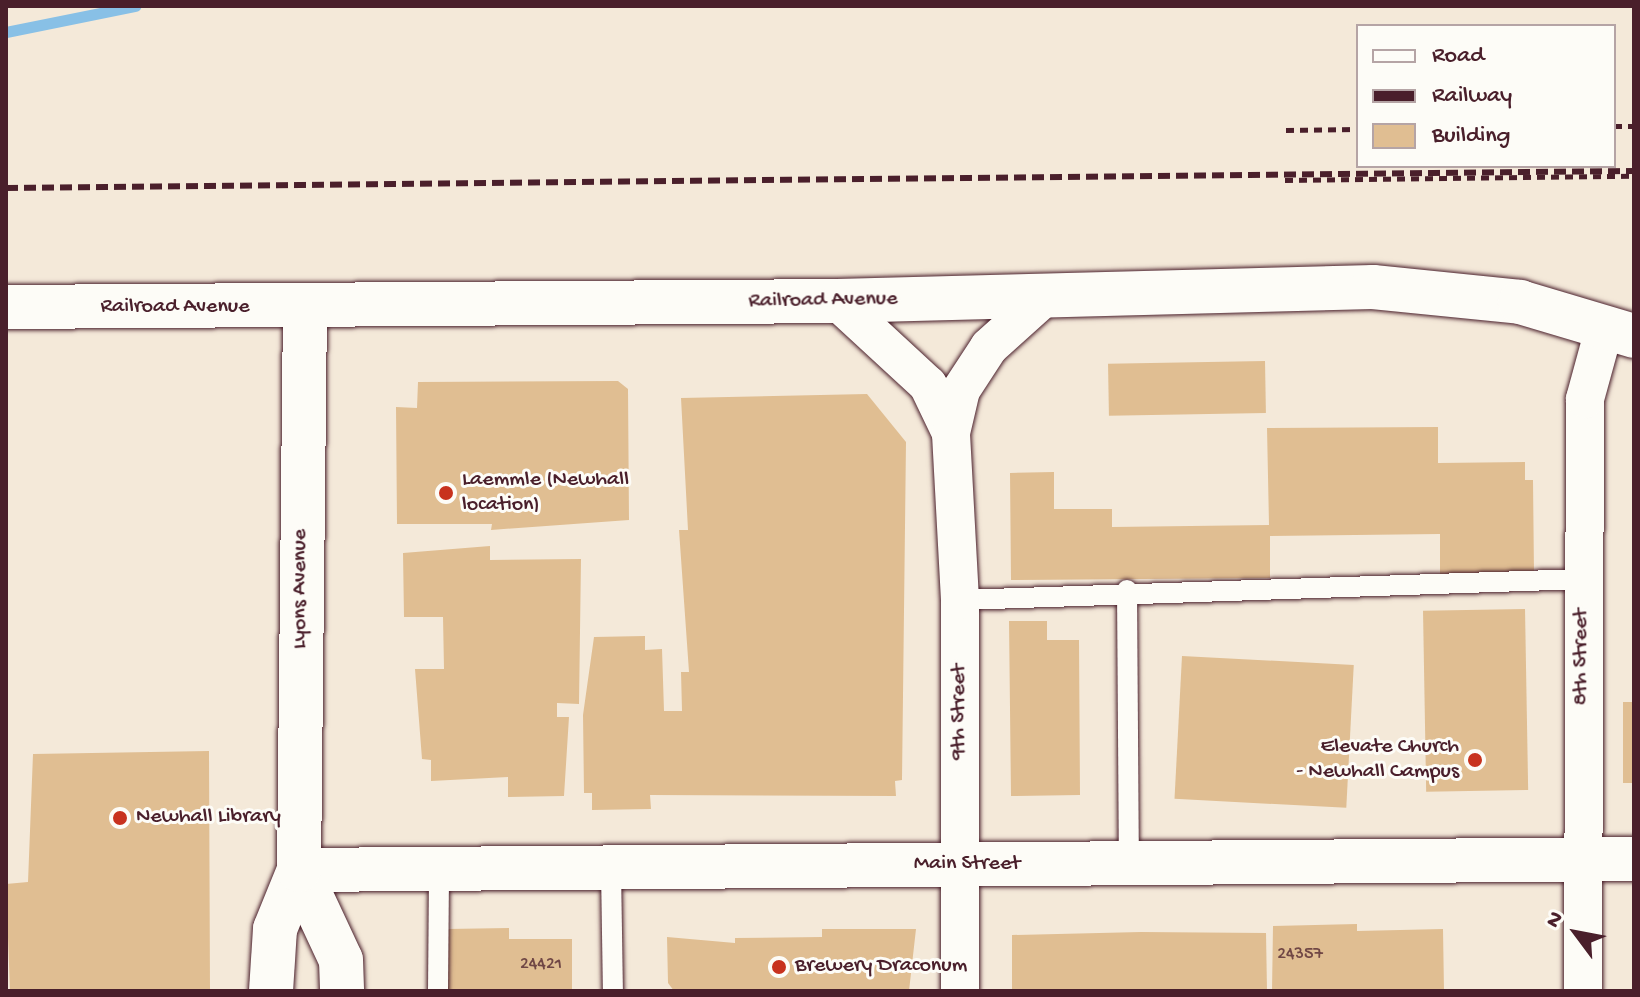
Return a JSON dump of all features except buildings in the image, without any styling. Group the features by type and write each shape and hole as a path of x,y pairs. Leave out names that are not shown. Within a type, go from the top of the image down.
{"main road":[{"name":"Railroad Avenue","path":"6,307 305,308 837,301 1248,285 1438,289 1620,331"},
{"name":"Lyons Avenue","path":"271,991 275,929 299,870 305,308"},
{"name":"Main Street","path":"299,870 1129,867 1634,859"},
{"name":"Lyons Avenue","path":"299,870 341,960 342,991"}],"street":[{"name":"9th Street","path":"960,991 957,867 960,600 951,433 961,390 989,347 1047,295"},
{"name":"9th Street","path":"837,301 928,385 951,433"},
{"name":"8th Street","path":"1583,991 1581,860 1585,399 1620,331"}],"lane":[{"path":"960,600 1127,590 1582,579"},
{"path":"1127,590 1129,867"},
{"path":"438,991 439,869"},
{"path":"611,869 613,991"}],"path":[{"path":"1286,130 1356,129"},
{"path":"1285,180 1634,176"}],"waterway":[{"path":"6,32 135,6"}],"railway":[{"path":"6,188 1634,171"}],"place":[{"name":"Laemmle (Newhall location)","path":"446,493"},
{"name":"Elevate Church - Newhall Campus","path":"1475,760"},
{"name":"Newhall Library","path":"120,818"},
{"name":"Brewery Draconum","path":"779,967"}]}
